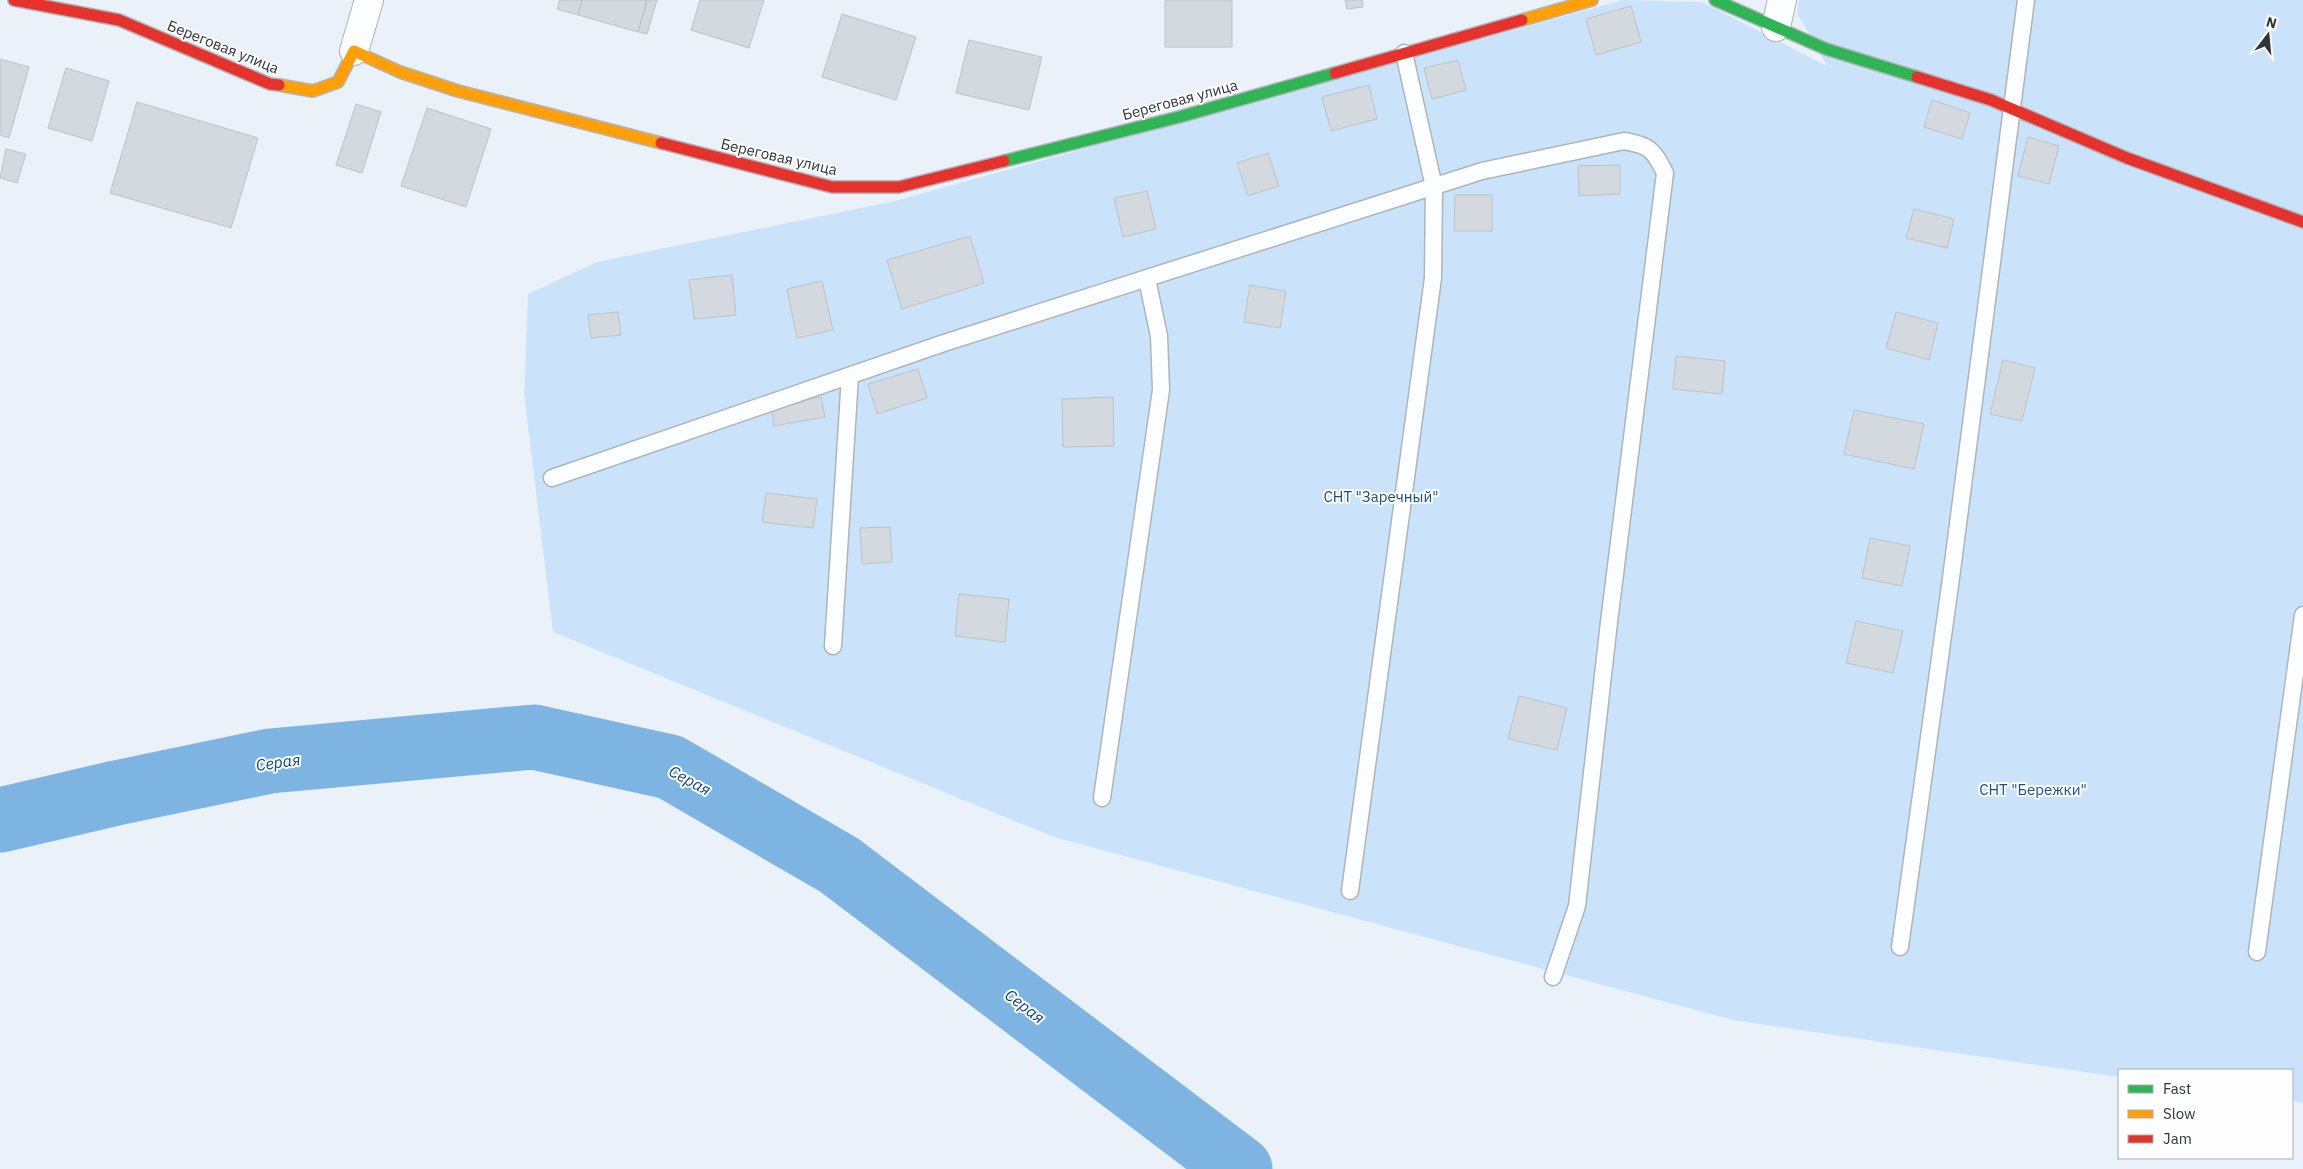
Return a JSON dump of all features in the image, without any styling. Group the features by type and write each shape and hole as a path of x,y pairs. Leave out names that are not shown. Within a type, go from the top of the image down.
{"street":[{"name":"Береговая улица","path":"14,0 119,20 270,84 313,91 338,82 354,52 400,72 458,92 832,187 899,187 1179,117 1592,0"},
{"path":"354,52 369,0"},
{"path":"1715,0 1826,49 1991,100 2127,158 2303,222"},
{"path":"1776,27 1782,0"}],"lane":[{"path":"1900,947 2026,0"},
{"path":"1350,890 1433,278 1434,187 1404,54"},
{"path":"552,478 953,340 1482,171 1624,140 1642,144 1656,154 1665,173 1610,612 1577,906 1553,978"},
{"path":"1102,798 1161,390 1159,336 1147,279"},
{"path":"833,646 850,376"},
{"path":"2258,952 2303,615"}],"green space":[{"name":"СНТ \"Заречный\"","path":"1623,0 1702,2 1827,66 1797,13 1799,0 2303,0 2303,1103 2293,1101 2293,1069 2118,1069 2118,1077 1733,1020 1054,837 553,632 524,393 528,294 597,262 895,201"}],"building":[{"path":"560,0 582,0 578,15 557,9"},
{"path":"582,0 647,0 638,32 578,15"},
{"path":"647,0 657,0 647,34 638,32"},
{"path":"700,0 764,0 749,48 691,30"},
{"path":"1165,0 1232,0 1232,47 1165,47"},
{"path":"1345,0 1362,0 1363,7 1347,9"},
{"path":"1631,6 1641,42 1596,55 1586,19"},
{"path":"842,14 916,37 896,100 822,77"},
{"path":"969,40 1042,57 1029,110 956,93"},
{"path":"0,59 29,67 9,138 0,135"},
{"path":"1458,60 1466,90 1432,99 1424,68"},
{"path":"66,68 109,81 92,141 48,128"},
{"path":"1369,85 1377,119 1331,131 1322,97"},
{"path":"1932,100 1970,113 1962,139 1924,127"},
{"path":"137,102 258,138 231,228 110,193"},
{"path":"356,104 381,112 362,173 336,165"},
{"path":"427,108 491,129 466,207 401,186"},
{"path":"2028,137 2059,146 2049,184 2018,176"},
{"path":"6,149 26,154 17,183 0,178"},
{"path":"1268,153 1279,186 1248,196 1237,163"},
{"path":"1620,165 1620,194 1579,196 1578,166"},
{"path":"1147,191 1156,229 1123,237 1114,198"},
{"path":"1455,195 1492,195 1492,231 1454,231"},
{"path":"1914,209 1954,219 1947,248 1906,238"},
{"path":"970,236 984,283 902,309 887,260"},
{"path":"732,275 736,315 694,319 689,280"},
{"path":"822,281 833,330 797,338 787,289"},
{"path":"1250,285 1286,291 1280,328 1244,322"},
{"path":"618,312 621,335 591,338 588,315"},
{"path":"1896,312 1938,323 1929,360 1886,348"},
{"path":"1676,356 1725,361 1722,394 1673,389"},
{"path":"2003,360 2035,368 2022,421 1990,414"},
{"path":"918,369 927,398 877,414 868,384"},
{"path":"821,397 825,417 774,426 771,406"},
{"path":"1113,397 1114,446 1063,447 1062,399"},
{"path":"1854,410 1924,424 1914,469 1844,454"},
{"path":"766,493 817,499 813,528 762,522"},
{"path":"890,527 892,562 862,564 860,528"},
{"path":"1870,538 1910,546 1902,586 1862,578"},
{"path":"959,594 1009,599 1005,642 955,636"},
{"path":"1856,621 1903,631 1893,673 1846,663"},
{"path":"1519,696 1567,708 1557,750 1508,739"}],"waterway":[{"name":"Серая","path":"0,820 116,793 270,761 534,737 670,767 839,865 1240,1169"}],"traffic: fast":[{"path":"1715,0 1826,49 1917,77"},
{"path":"1004,161 1179,117 1335,73"}],"traffic: slow":[{"path":"1522,20 1592,0"},
{"path":"279,85 313,91 338,82 354,51 400,72 458,91 661,143"}],"traffic: jam":[{"path":"14,0 119,20 270,84 279,85"},
{"path":"1335,73 1522,20"},
{"path":"1917,77 1991,100 2127,158 2303,222"},
{"path":"661,143 832,187 899,187 1004,161"}],"park label":[{"name":"СНТ \"Бережки\"","path":"2033,790"}]}
